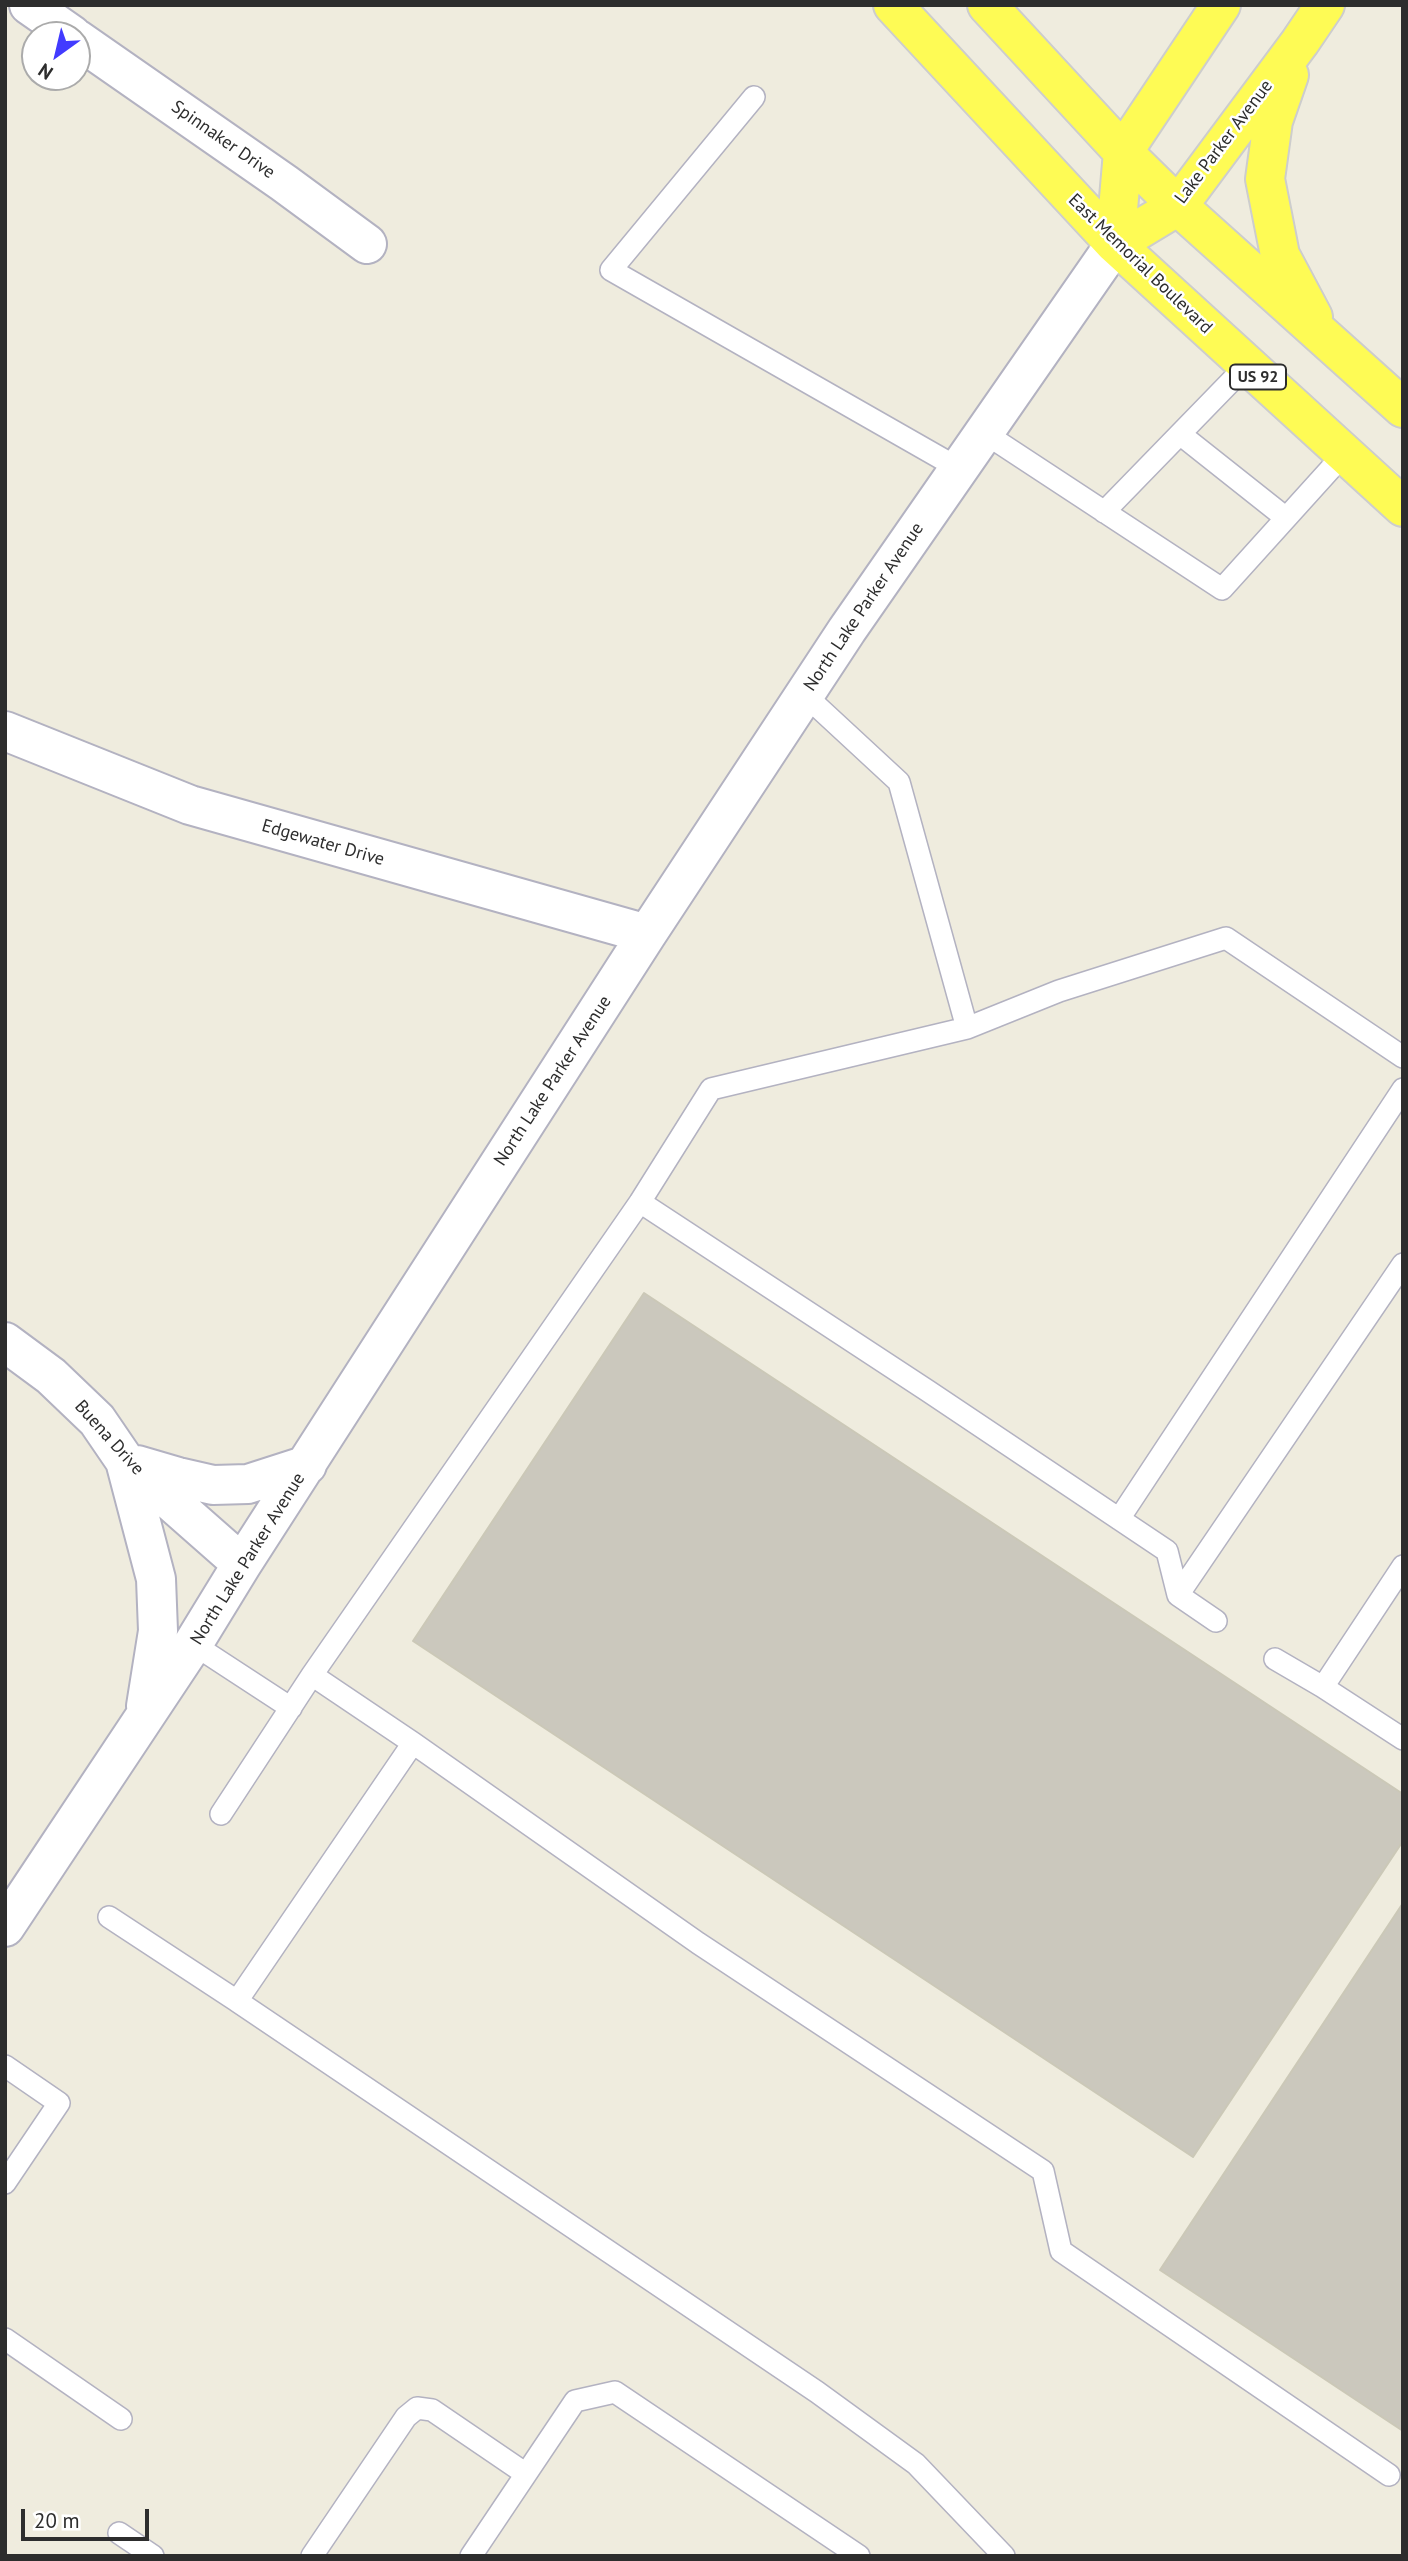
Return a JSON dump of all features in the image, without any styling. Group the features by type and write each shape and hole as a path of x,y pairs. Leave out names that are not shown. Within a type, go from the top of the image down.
{"main road":[{"name":"East Memorial Boulevard","path":"893,5 1115,244 1403,507"},
{"path":"987,5 1123,152 1178,206 1403,408"},
{"path":"1115,244 1123,152 1221,5"},
{"name":"Lake Parker Avenue","path":"1115,244 1178,206 1325,5"},
{"path":"1300,42 1273,121 1265,179 1280,255 1325,340"}],"street":[{"path":"29,5 52,21"},
{"name":"Spinnaker Drive","path":"91,49 367,244"},
{"name":"North Lake Parker Avenue","path":"5,1927 193,1644 647,934 958,468 1115,244"},
{"name":"Edgewater Drive","path":"5,731 190,805 647,934"},
{"name":"Buena Drive","path":"5,1342 51,1376 97,1420 125,1461 242,1564"},
{"path":"125,1461 178,1478 213,1485 248,1484 307,1465"},
{"path":"125,1461 156,1579 158,1631 144,1719"}],"lane":[{"path":"754,97 611,270 958,468"},
{"path":"1104,512 1246,366"},
{"path":"983,432 1222,589 1344,454"},
{"path":"1180,434 1286,518"},
{"path":"805,695 899,782 967,1028"},
{"path":"221,1814 312,1675 640,1202 711,1090 967,1028 1059,991 1226,939 1403,1057"},
{"path":"1119,1518 1403,1089"},
{"path":"640,1202 1167,1551 1178,1595 1216,1620"},
{"path":"1178,1595 1403,1264"},
{"path":"1323,1687 1403,1566"},
{"path":"193,1644 291,1707"},
{"path":"1275,1659 1403,1739"},
{"path":"312,1675 414,1743 698,1943 1043,2171 1062,2251 1389,2475"},
{"path":"237,2001 414,1743"},
{"path":"109,1917 817,2392 916,2464 1004,2556"},
{"path":"5,2066 59,2103 5,2183"},
{"path":"5,2339 121,2418"},
{"path":"471,2556 575,2401 615,2392 859,2556"},
{"path":"312,2556 406,2417 417,2408 432,2410 526,2473"},
{"path":"119,2533 153,2556"}],"building":[{"path":"644,1293 1403,1794 1403,1841 1193,2157 413,1641"},
{"path":"1403,1903 1403,2431 1160,2270"}]}
